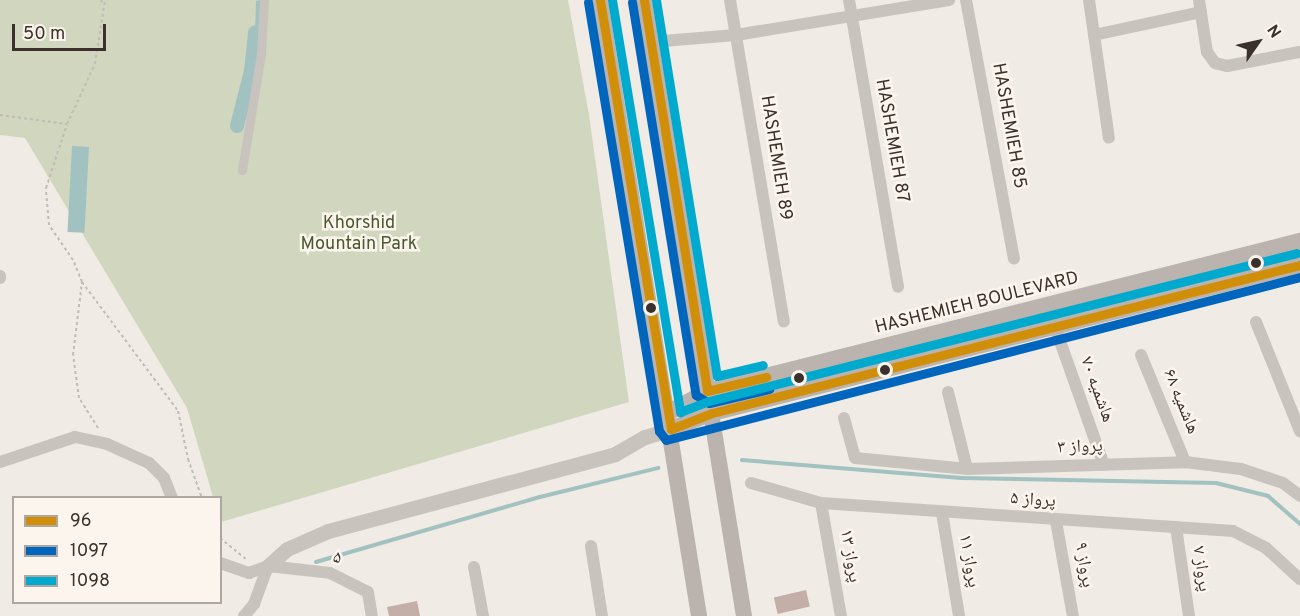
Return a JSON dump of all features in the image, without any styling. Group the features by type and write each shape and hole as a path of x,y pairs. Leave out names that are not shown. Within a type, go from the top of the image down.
{"main road":[{"path":"600,0 699,616"},
{"path":"644,0 744,616"},
{"name":"HASHEMIEH BOULEVARD","path":"669,421 707,391 1300,241"},
{"path":"669,421 712,413 1300,265"}],"street":[{"path":"242,170 261,54 264,0"},
{"name":"HASHEMIEH 89","path":"730,0 784,321"},
{"name":"HASHEMIEH 87","path":"849,0 898,287"},
{"path":"651,42 736,34 949,0"},
{"name":"HASHEMIEH 85","path":"966,0 1014,259"},
{"path":"1089,0 1110,138"},
{"path":"1094,35 1200,6 1207,52 1215,63 1227,66 1300,52"},
{"path":"1256,322 1300,431"},
{"name":"هاشمیه ۷۰","path":"1055,327 1104,465"},
{"name":"هاشمیه ۶۸","path":"1141,355 1185,462"},
{"path":"948,392 967,469"},
{"name":"پرواز ۳","path":"844,418 855,458 967,469 1185,462 1241,469 1283,483 1300,496"},
{"path":"222,564 249,573 268,566 287,549 328,531 615,454 669,421"},
{"path":"0,462 75,437 107,444 149,463 164,478 171,496"},
{"name":"پرواز ۵","path":"751,483 821,503 1056,521 1233,531 1266,548 1300,579"},
{"name":"پرواز ۱۳","path":"821,503 841,616"},
{"name":"پرواز ۱۱","path":"942,513 960,616"},
{"name":"پرواز ۹","path":"1056,521 1073,616"},
{"name":"پرواز ۷","path":"1176,527 1189,616"},
{"path":"591,546 602,616"},
{"path":"244,616 254,604 268,566"},
{"name":"۵","path":"268,566 330,573 368,592 372,616"},
{"path":"474,567 483,616"}],"path":[{"path":"100,0 105,2 95,64 67,124 46,188 49,225 73,260 82,282 178,411 188,459 201,496"},
{"path":"0,115 67,124"},
{"path":"82,282 73,355 79,398 107,444"},
{"path":"222,539 246,557 249,573"}],"green space":[{"name":"Khorshid Mountain Park","path":"0,0 568,0 589,115 629,402 222,522 222,496 213,496 187,408 25,138 0,135"}],"water":[{"path":"261,0 259,25 255,32 256,1"},
{"path":"72,146 89,147 84,233 67,232"}],"building":[{"path":"806,590 810,607 778,614 774,597"},
{"path":"417,601 420,616 389,616 387,607"}],"waterway":[{"path":"237,126 251,71 255,32"},
{"path":"742,460 961,478 1216,483 1268,496 1300,524"},
{"path":"316,562 540,497 658,468"}],"transit line":[{"name":"96","path":"600,0 671,429 712,413 1300,265"},
{"name":"1098","path":"612,0 680,412 709,401 1297,253"},
{"name":"96","path":"644,0 707,391 766,377"},
{"name":"1098","path":"656,0 717,376 763,365"},
{"name":"1097","path":"588,2 659,431 666,440 1300,277"},
{"name":"1097","path":"632,2 696,395 709,403 769,389"}]}
